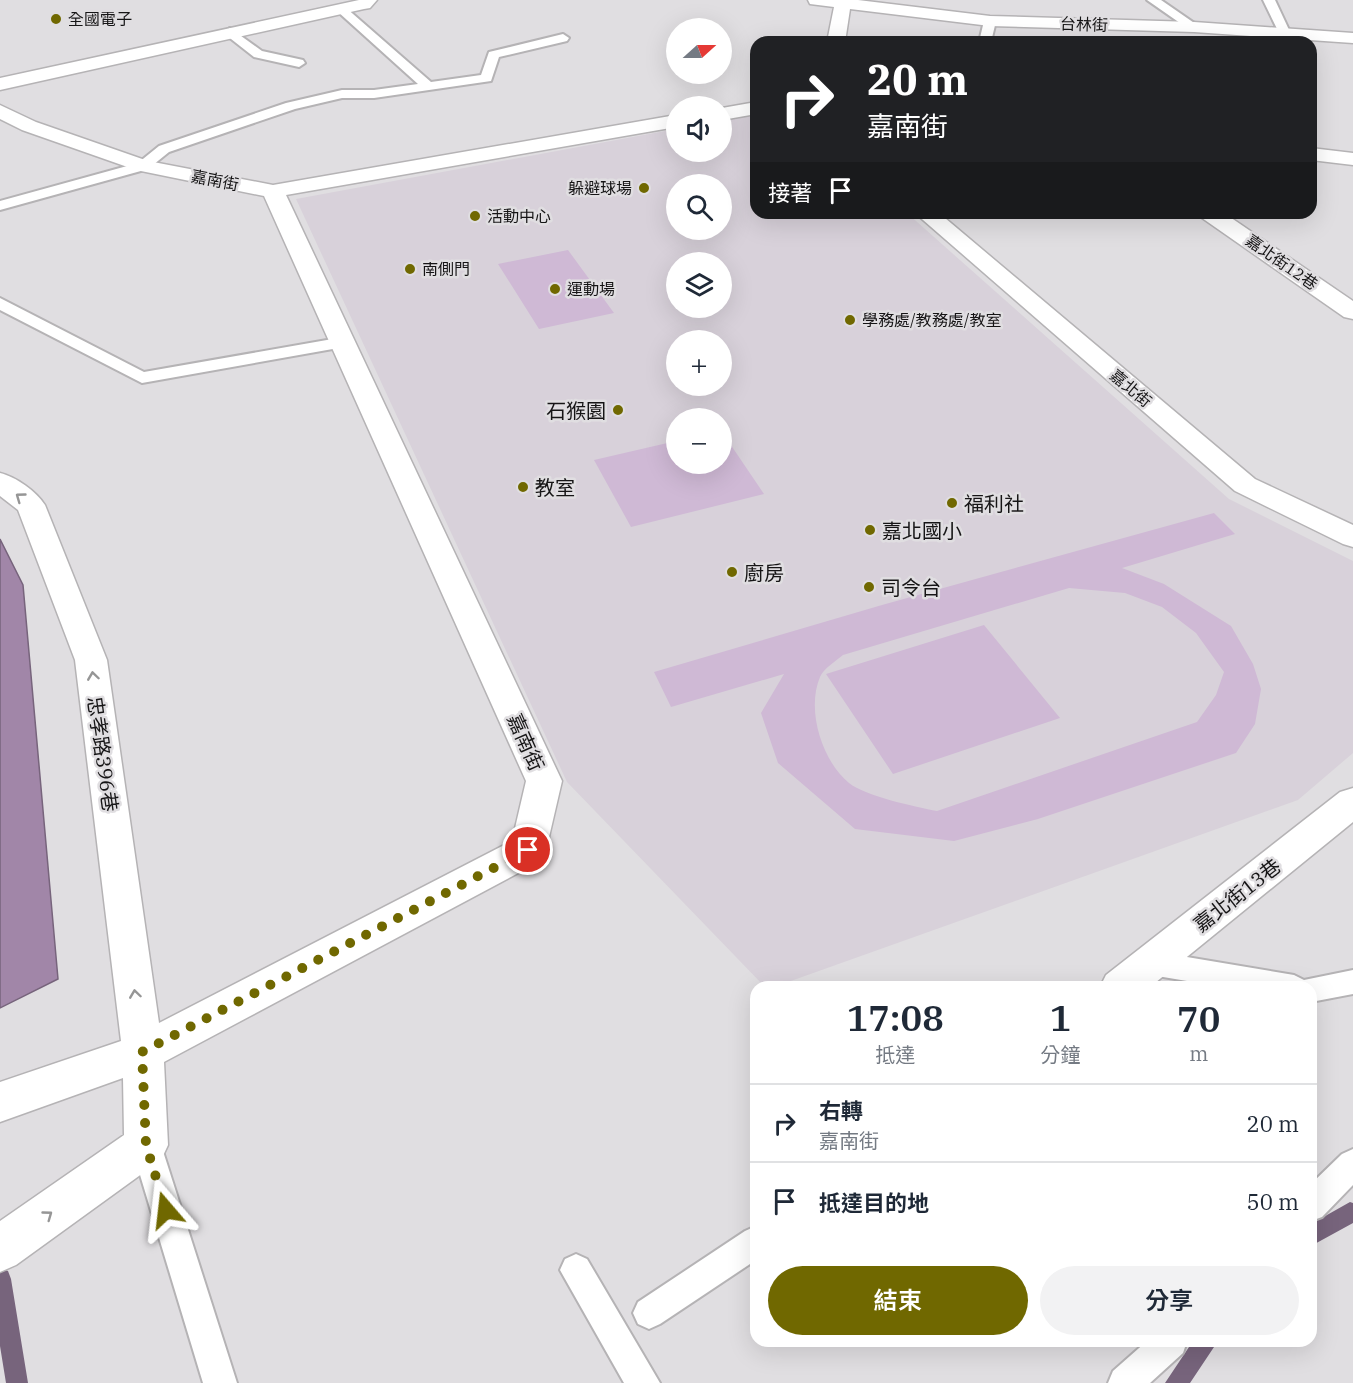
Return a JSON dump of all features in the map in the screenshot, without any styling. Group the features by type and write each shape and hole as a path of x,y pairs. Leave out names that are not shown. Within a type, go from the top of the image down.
{"street":[{"path":"0,84 364,4 369,0"},
{"name":"台林街","path":"816,0 842,1 990,21 1194,27 1353,38"},
{"path":"955,0 990,21"},
{"path":"837,36 842,1"},
{"path":"732,112 750,109"},
{"name":"嘉南街","path":"0,111 29,126 143,166 273,190 544,781 528,850 142,1052 0,1102"},
{"path":"273,190 666,123"},
{"path":"1317,155 1353,159"},
{"name":"嘉北街","path":"933,219 1245,484 1353,537"},
{"name":"嘉北街12巷","path":"1219,219 1353,312"},
{"name":"忠孝路396巷","path":"0,482 31,505 91,660 142,1052 146,1145"},
{"name":"嘉北街13巷","path":"1128,981 1353,802"},
{"path":"0,1249 146,1145"}],"lane":[{"path":"1152,0 1194,27"},
{"path":"1269,0 1284,32"},
{"path":"341,9 427,86"},
{"path":"986,36 990,21"},
{"path":"230,32 258,54 299,63"},
{"path":"0,206 143,166 164,149 291,106 342,94 374,94 487,78 493,55 563,38"},
{"path":"0,303 142,378 344,342"},
{"path":"1151,963 1258,981"},
{"path":"1317,989 1353,982"},
{"path":"146,1145 220,1383"},
{"path":"1317,1200 1353,1164"},
{"path":"649,1313 750,1246"},
{"path":"576,1270 643,1383"},
{"path":"1125,1383 1164,1347"}],"shaded area":[{"name":"嘉北國小","path":"750,116 750,219 914,219 1229,499 1353,561 1353,753 1298,800 791,981 759,981 567,782 296,199 666,131 666,162 732,162 732,119"},
{"name":"運動場","path":"568,250 614,313 539,329 498,264"},
{"path":"666,443 666,474 732,474 732,447 764,494 631,527 594,460"},
{"path":"1214,513 1235,534 1122,568 1164,584 1231,626 1253,664 1261,689 1255,724 1236,753 1038,819 954,841 855,829 778,763 761,713 784,674 671,707 654,672 882,605","holes":["1069,588 1125,593 1162,607 1196,633 1224,672 1216,695 1197,722 937,811 891,800 857,788 849,783 831,762 819,734 816,719 816,690 822,674 843,655"]},
{"path":"0,539 23,585 58,979 0,1008"},
{"path":"984,625 1060,718 893,774 826,674"}],"waterway":[{"path":"1317,1232 1350,1212 1353,1213"},
{"path":"0,1279 17,1383"},
{"path":"1176,1383 1203,1347"}],"place":[{"name":"全國電子","path":"56,19"},
{"name":"躲避球場","path":"644,188"},
{"name":"活動中心","path":"475,216"},
{"name":"南側門","path":"410,269"},
{"name":"運動場","path":"555,289"},
{"name":"學務處/教務處/教室","path":"850,320"},
{"name":"石猴園","path":"618,410"},
{"name":"教室","path":"523,487"},
{"name":"福利社","path":"952,503"},
{"name":"嘉北國小","path":"870,530"},
{"name":"廚房","path":"732,572"},
{"name":"司令台","path":"869,587"}],"route":[{"path":"166,1210 146,1145 142,1052 528,850"}]}
